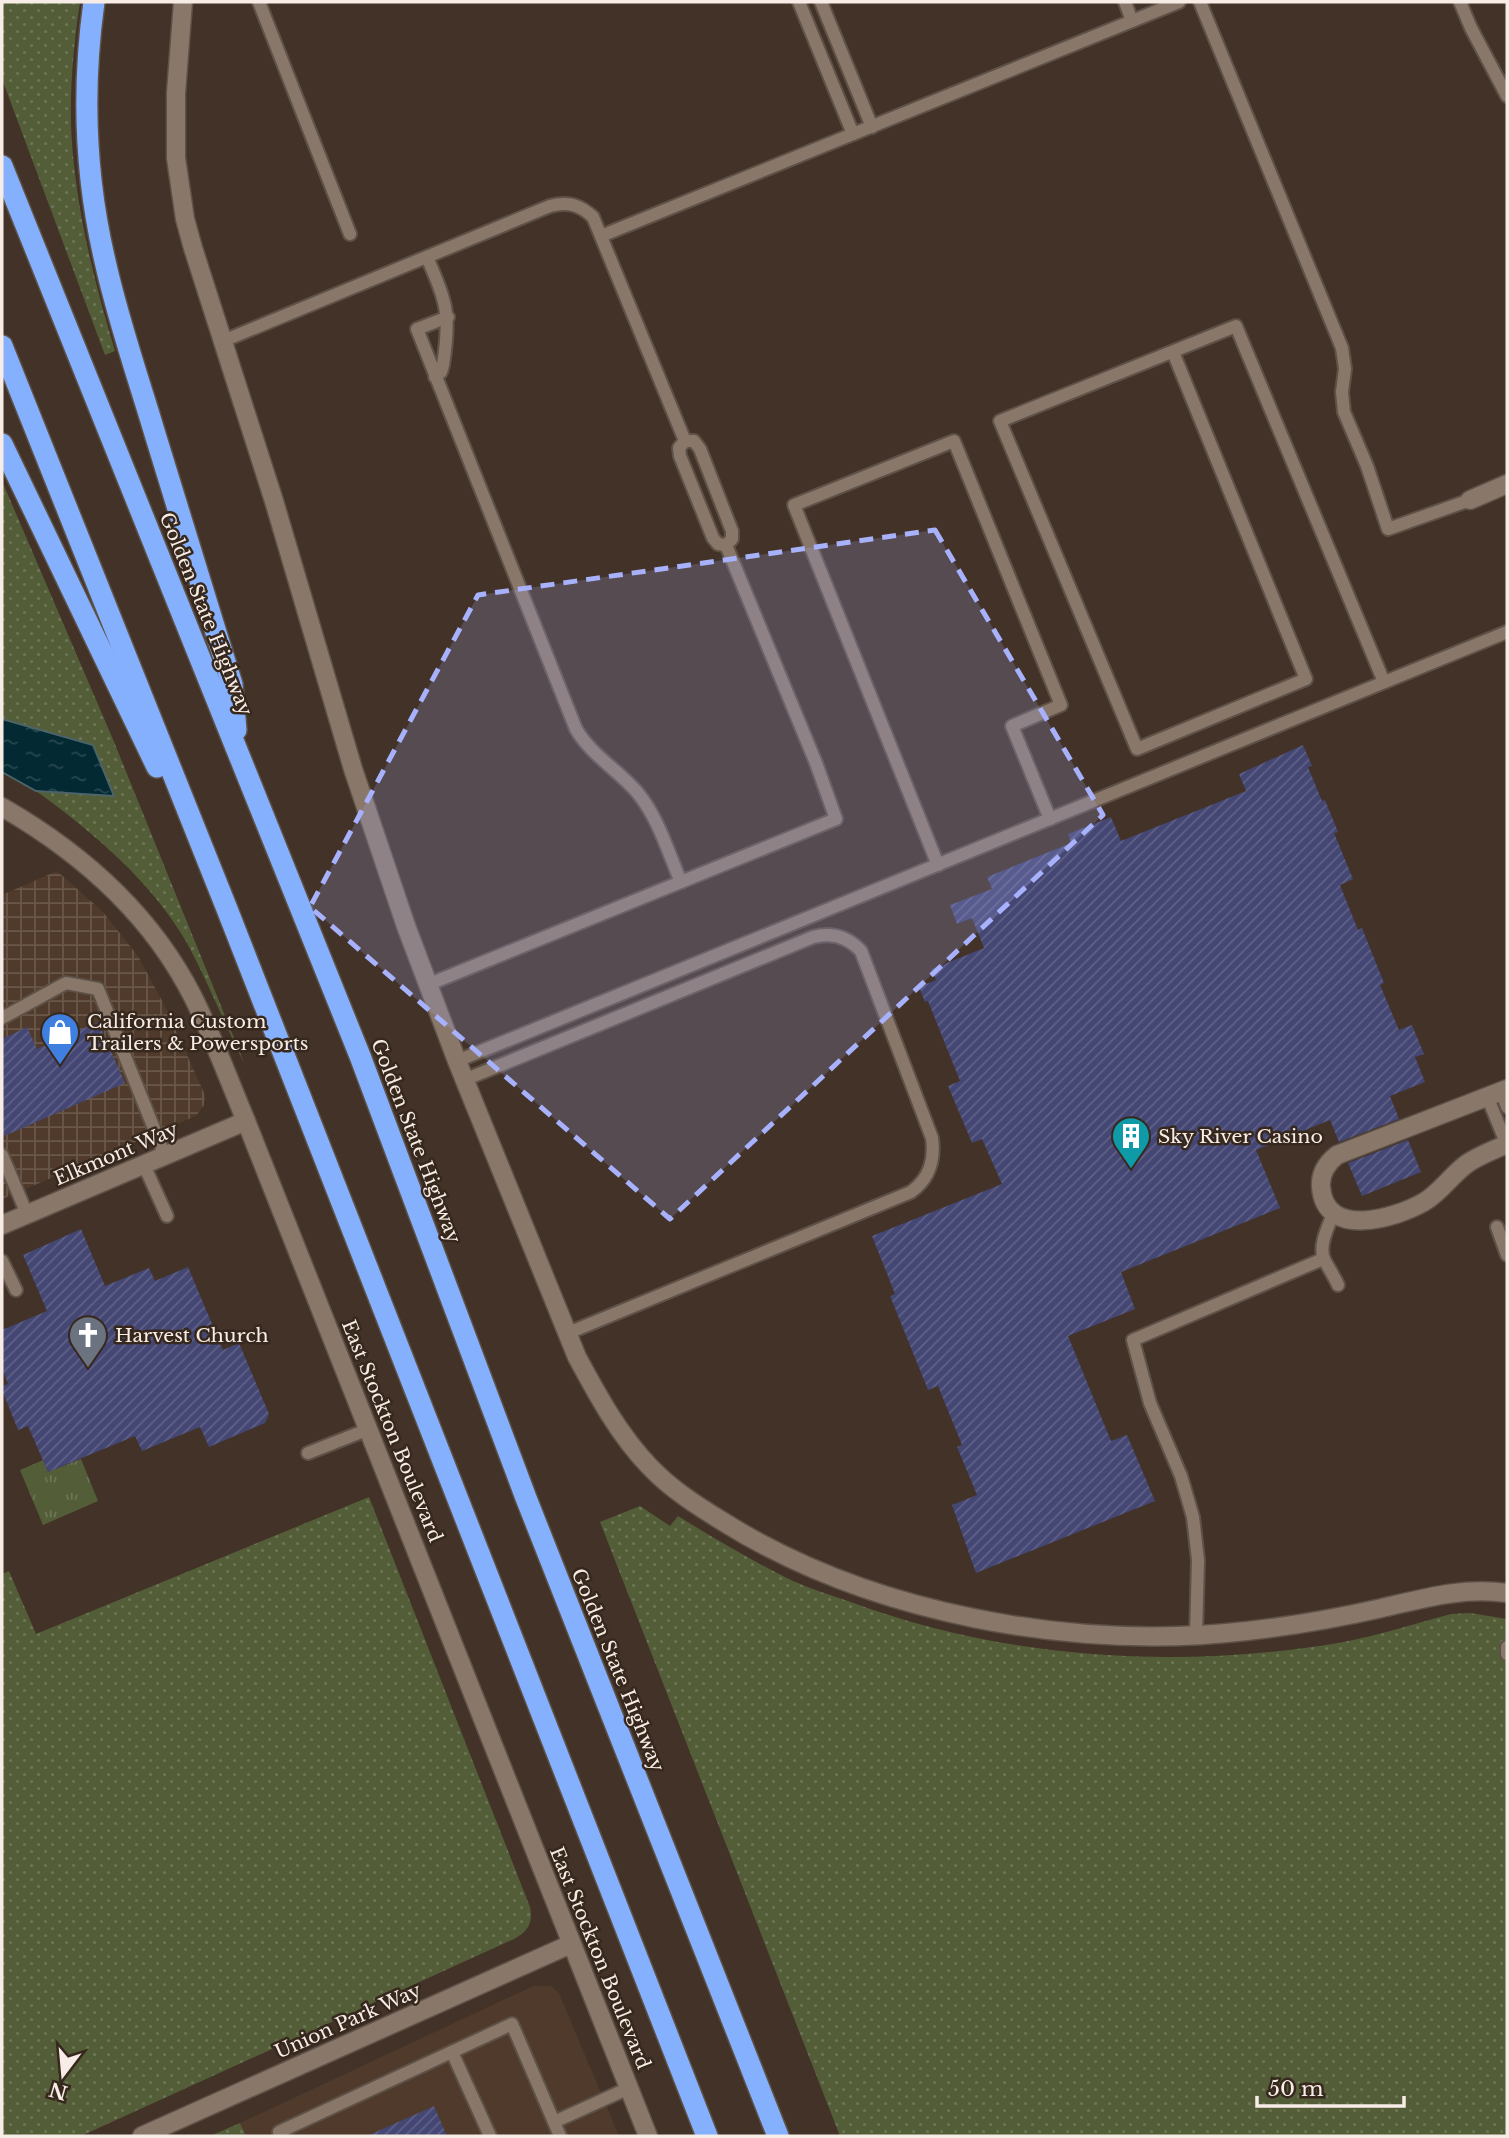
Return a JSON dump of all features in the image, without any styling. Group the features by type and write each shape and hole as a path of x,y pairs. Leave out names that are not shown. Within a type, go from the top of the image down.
{"highway":[{"path":"94,2 88,59 88,133 91,176 104,259 232,684 239,756"},
{"name":"Golden State Highway","path":"2,166 360,1056 526,1498 778,2136"},
{"path":"2,346 228,909 707,2136"},
{"path":"2,444 228,909"}],"street":[{"path":"183,2 176,93 176,158 192,248 274,502 369,821 427,985 577,1357 627,1441 650,1467 684,1496 775,1551 850,1582 961,1615 1063,1631 1196,1636 1250,1631 1337,1617 1450,1592 1472,1590 1507,1593"},
{"path":"1470,500 1507,484"},
{"name":"East Stockton Boulevard","path":"2,807 42,831 117,892 145,923 169,956 193,997 246,1121 648,2136"},
{"path":"1501,1096 1337,1155 1325,1168 1321,1187 1327,1205 1334,1212 1352,1221 1394,1215 1434,1195 1472,1161 1507,1144"},
{"name":"Elkmont Way","path":"2,1225 246,1121"},
{"name":"Union Park Way","path":"142,2136 571,1944"}],"lane":[{"path":"259,2 350,234"},
{"path":"799,2 853,134"},
{"path":"821,2 872,127"},
{"path":"1125,2 1132,21"},
{"path":"601,236 1179,2"},
{"path":"1200,2 1342,348 1345,369 1342,392 1344,412 1367,466 1388,528 1470,500"},
{"path":"1460,2 1507,96"},
{"path":"223,341 559,204 576,205 593,217 684,441"},
{"path":"427,257 444,299 448,317 443,365 441,372 435,377"},
{"path":"448,317 417,328 576,729 589,748 629,783 647,806 681,882"},
{"path":"1173,352 1306,679 1137,749 1000,421 1236,326 1384,682"},
{"path":"938,865 794,505 954,440 1061,705 1013,726 1050,819"},
{"path":"684,441 679,448 680,456 713,538 718,544 726,545"},
{"path":"684,441 694,441 700,449 732,531 732,539 726,545"},
{"path":"427,985 836,819 816,763 726,545"},
{"path":"457,1062 1507,632"},
{"path":"464,1080 813,937 841,937 861,951 932,1138 933,1160 925,1179 911,1192 568,1333"},
{"path":"2,1018 65,983 98,989 165,1156"},
{"path":"1501,1096 1507,1144"},
{"path":"2,1154 27,1214"},
{"path":"144,1165 167,1216"},
{"path":"1334,1212 1322,1250 1323,1259 1338,1285"},
{"path":"1497,1227 1507,1255"},
{"path":"1196,1636 1198,1560 1193,1517 1181,1476 1150,1403 1133,1340 1323,1259"},
{"path":"2,1261 16,1290"},
{"path":"308,1453 369,1429"},
{"path":"1507,1647 1507,1654"},
{"path":"281,2136 279,2132 512,2024 560,2136"},
{"path":"452,2052 490,2136"},
{"path":"554,2122 629,2088"}],"highlighted area":[{"path":"935,530 1103,815 670,1219 310,907 478,595"}],"shaded area":[{"path":"57,871 102,911 138,956 167,1010 205,1095 204,1105 196,1116 2,1199 2,895"},
{"path":"533,1986 551,1986 559,1993 619,2136 246,2136 240,2123"}],"green space":[{"path":"2,2 80,2 72,79 73,154 86,239 115,351 105,355 2,79"},
{"path":"2,481 112,737 245,1065 187,943 157,899 100,841 36,791 113,796 93,745 2,719"},
{"path":"81,1459 98,1501 43,1525 20,1470 43,1460 48,1472"},
{"path":"369,1497 530,1907 529,1925 516,1938 81,2136 2,2136 2,1574 9,1571 36,1634"},
{"path":"640,1506 670,1526 678,1516 764,1566 814,1589 907,1621 1028,1647 1152,1657 1214,1656 1338,1643 1451,1614 1470,1613 1507,1619 1507,2136 840,2136 600,1522"},
{"path":"240,2123 246,2136 210,2136"}],"water":[{"path":"2,719 93,745 114,796 36,791 2,772"}],"building":[{"name":"Sky River Casino","path":"1303,745 1312,766 1308,767 1338,832 1334,833 1353,879 1340,885 1358,930 1362,928 1384,983 1380,985 1399,1030 1412,1025 1424,1054 1415,1057 1425,1082 1390,1096 1399,1119 1339,1142 1330,1120 1256,1150 1280,1208 1121,1272 1135,1309 1068,1336 1111,1441 1127,1435 1155,1501 976,1573 952,1505 977,1495 957,1447 962,1445 938,1386 928,1390 890,1296 895,1294 872,1236 1002,1184 982,1139 972,1143 948,1086 960,1081 928,1001 925,1002 919,987 936,980 932,969 984,948 972,918 957,924 950,905 992,889 987,877 1071,843 1068,834 1111,817 1121,841 1246,791 1239,774"},
{"name":"California Custom Trailers & Powersports","path":"98,1022 125,1083 2,1137 2,1039 27,1027 37,1049"},
{"path":"1408,1140 1421,1172 1362,1196 1348,1163"},
{"name":"Harvest Church","path":"81,1229 105,1286 149,1268 155,1281 188,1267 223,1350 239,1343 269,1414 265,1423 209,1447 200,1427 142,1451 135,1436 48,1472 28,1426 18,1430 2,1390 2,1386 8,1384 2,1368 2,1330 47,1311 23,1255"},
{"path":"434,2106 447,2136 367,2136"}],"place":[{"name":"California Custom Trailers & Powersports","path":"60,1066"},
{"name":"Sky River Casino","path":"1131,1170"},
{"name":"Harvest Church","path":"88,1369"}]}
